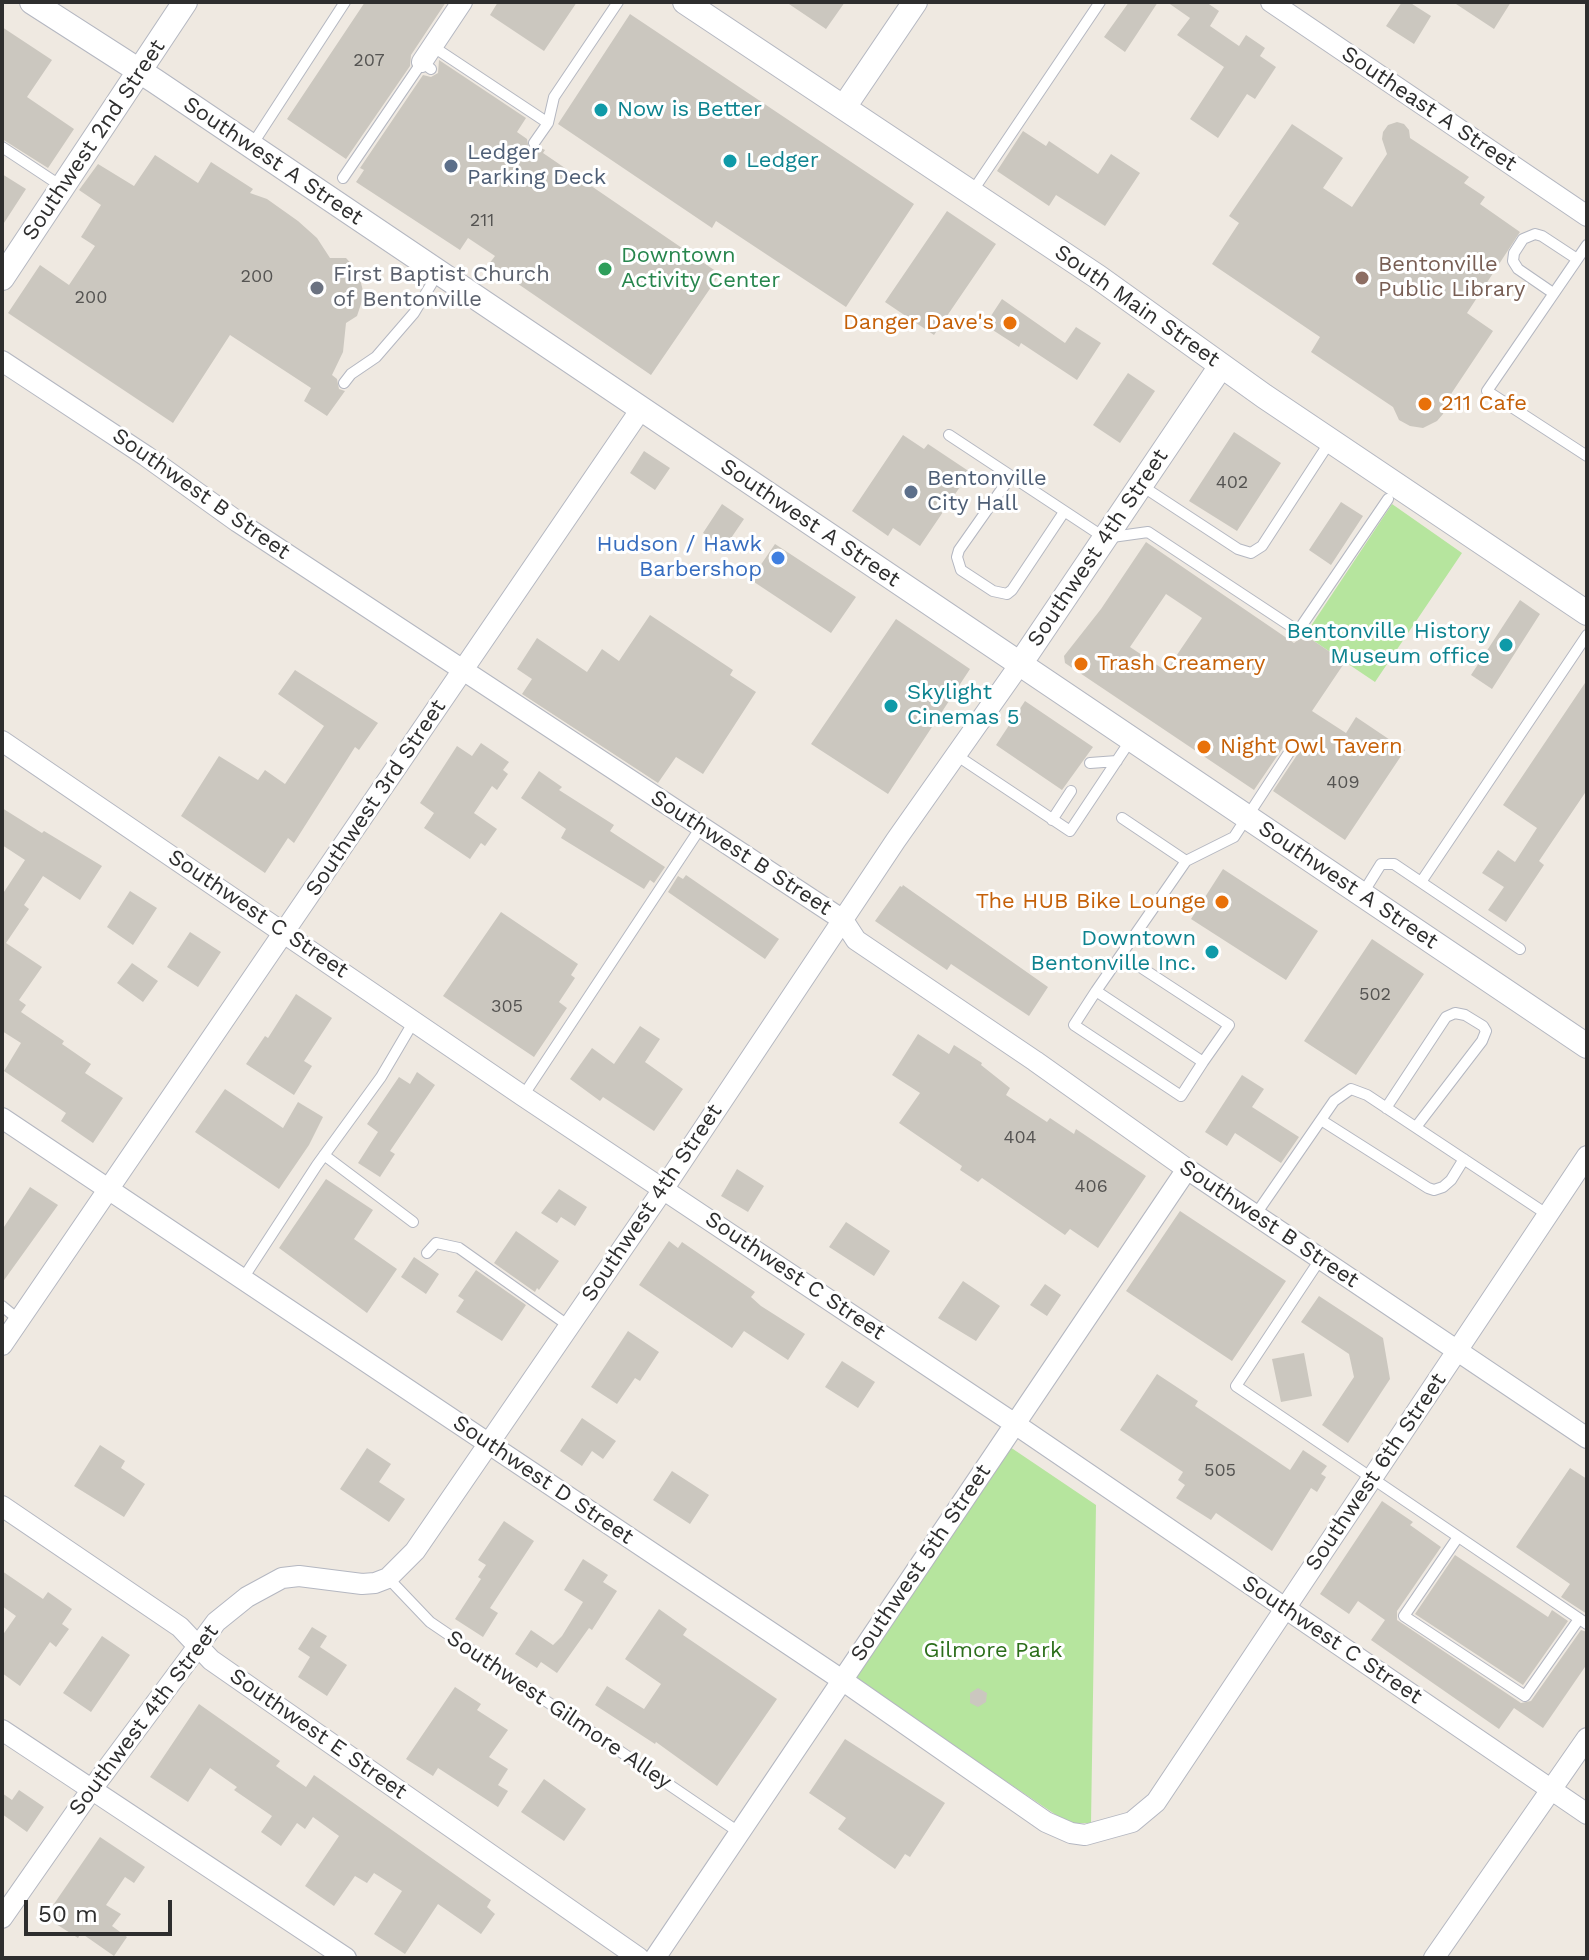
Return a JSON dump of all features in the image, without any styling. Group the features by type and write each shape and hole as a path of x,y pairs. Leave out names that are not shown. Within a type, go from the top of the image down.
{"street":[{"name":"Southwest A Street","path":"32,2 140,71 1587,1046"},
{"name":"Southwest 2nd Street","path":"2,278 185,2"},
{"path":"428,59 462,2"},
{"name":"South Main Street","path":"685,2 1098,277 1221,366 1587,613"},
{"path":"844,107 915,2"},
{"name":"Southeast A Street","path":"1271,2 1587,216"},
{"name":"Southwest B Street","path":"2,361 462,671 843,920 856,940 1187,1169 1587,1438"},
{"name":"Southwest 4th Street","path":"2,1918 92,1789 216,1622 232,1608 282,1578 299,1576 375,1583 388,1578 415,1551 1221,366"},
{"name":"Southwest 3rd Street","path":"2,1345 641,409"},
{"name":"Southwest C Street","path":"2,741 1587,1814"},
{"name":"Southwest D Street","path":"2,1118 842,1680 1046,1822 1071,1833 1085,1835"},
{"name":"Southwest 6th Street","path":"1085,1835 1132,1822 1156,1802 1587,1156"},
{"name":"Southwest 5th Street","path":"655,1958 1187,1169"},
{"name":"Southwest E Street","path":"2,1506 180,1627 211,1660 639,1958"},
{"path":"2,1730 346,1958"},
{"path":"1434,1958 1587,1738"}],"lane":[{"path":"251,146 345,2"},
{"path":"534,143 548,123 554,97 618,2"},
{"path":"972,192 1100,2"},
{"path":"343,178 428,59 548,123"},
{"path":"2,147 62,187"},
{"path":"1553,293 1518,269 1513,261 1514,253 1523,239 1535,234 1542,236 1577,259"},
{"path":"1587,245 1487,391 1587,456"},
{"path":"344,383 351,374 376,357 414,313 438,272"},
{"path":"949,435 1105,538 1148,532 1298,631 1388,499"},
{"path":"1140,485 1238,549 1251,553 1262,546 1331,440"},
{"path":"1011,476 959,550 957,557 961,570 993,591 1007,594 1064,512"},
{"path":"1421,882 1587,635"},
{"path":"956,755 1070,831 1131,739"},
{"path":"1122,955 1229,1025 1181,1096 1074,1025 1186,861 1234,837 1292,748"},
{"path":"1090,763 1117,761"},
{"path":"1052,820 1071,791"},
{"path":"1122,818 1186,861"},
{"path":"523,1096 701,827"},
{"path":"1362,895 1381,864 1394,864 1520,949"},
{"path":"1096,991 1203,1062"},
{"path":"1386,1108 1446,1017 1455,1013 1465,1015 1483,1026 1486,1031 1482,1041 1416,1127"},
{"path":"242,1280 324,1155 381,1077 414,1021"},
{"path":"1256,1214 1334,1101 1351,1089 1358,1090 1416,1127 1548,1215"},
{"path":"1321,1120 1434,1190 1451,1180 1464,1159"},
{"path":"324,1155 413,1222"},
{"path":"427,1253 436,1243 459,1248 569,1326"},
{"path":"1321,1258 1236,1386 1583,1622 1525,1696 1404,1616 1458,1537"},
{"path":"2,1306 19,1320"},
{"name":"Southwest Gilmore Alley","path":"388,1578 430,1622 740,1833"}],"green space":[{"path":"1392,504 1462,553 1375,682 1305,635"},
{"name":"Gilmore Park","path":"1010,1447 1096,1505 1091,1823 1068,1823 854,1679"}],"building":[{"path":"365,2 446,2 411,55 410,66 346,159 287,119"},
{"path":"498,2 577,2 544,51 490,15"},
{"path":"786,2 845,2 826,29"},
{"path":"1129,2 1158,2 1125,52 1104,37"},
{"path":"1167,2 1206,2 1219,11 1210,26 1239,46 1246,35 1265,48 1260,56 1276,67 1255,99 1247,94 1218,138 1190,119 1224,67 1177,35 1190,18"},
{"path":"1402,2 1409,2 1431,16 1414,44 1386,26"},
{"path":"1453,2 1511,2 1494,29"},
{"name":"Ledger","path":"630,14 914,204 846,307 716,221 712,228 558,124"},
{"path":"2,27 52,60 27,97 74,129 48,168 2,139"},
{"path":"439,60 526,118 517,132 527,139 529,149 545,150 543,153 720,274 651,375 489,264 495,256 468,238 460,250 356,182 364,170 360,168 423,75 431,77 438,73"},
{"name":"Bentonville Public Library","path":"1397,122 1409,130 1410,138 1469,177 1464,183 1485,197 1480,204 1520,232 1467,313 1493,331 1447,400 1443,414 1423,428 1399,420 1393,407 1311,352 1320,337 1212,264 1239,223 1229,216 1292,124 1343,158 1323,188 1352,207 1387,154 1383,132 1388,125"},
{"path":"1023,131 1046,146 1049,141 1098,174 1111,154 1140,173 1105,226 1056,195 1049,206 997,171"},
{"path":"155,155 198,183 211,162 253,189 250,193 267,199 298,221 317,238 330,258 346,258 358,271 364,295 357,316 346,323 343,352 332,375 337,379 339,389 345,391 327,416 304,401 311,388 230,335 173,423 8,313 40,265 69,285 95,246 81,237 101,205 79,190 98,164 134,186"},
{"path":"2,174 26,189 2,226"},
{"path":"947,211 996,244 934,335 885,302"},
{"path":"1002,299 1065,343 1076,327 1101,343 1077,380 1021,343 1019,347 985,325"},
{"path":"1128,373 1155,391 1120,443 1093,425"},
{"path":"1234,432 1281,463 1237,531 1189,501"},
{"name":"Bentonville City Hall","path":"903,435 924,449 928,444 970,472 920,546 893,528 888,536 852,511"},
{"path":"644,451 670,468 655,490 630,473"},
{"path":"1341,502 1363,516 1331,565 1309,550"},
{"path":"722,504 744,519 725,547 703,533"},
{"path":"1146,542 1294,643 1305,635 1345,662 1312,711 1346,733 1356,717 1405,750 1345,840 1273,791 1299,752 1296,741 1286,743 1254,790 1065,663 1064,656 1101,609","holes":["1166,594 1202,618 1166,671 1130,647"]},
{"path":"775,544 856,597 831,633 748,578"},
{"name":"Bentonville History Museum office","path":"1520,600 1540,614 1492,689 1471,675"},
{"path":"650,615 733,670 730,675 756,692 703,774 676,757 658,783 522,694 532,679 517,669 537,638 587,672 602,649 619,661"},
{"name":"Skylight Cinemas 5","path":"896,619 970,669 888,794 811,744"},
{"path":"295,670 378,723 359,750 355,747 294,843 288,838 265,873 181,816 219,756 258,780 265,770 285,784 324,726 278,694"},
{"path":"1587,680 1587,790 1539,861 1544,865 1506,922 1488,910 1504,887 1482,873 1498,850 1515,862 1537,828 1503,805"},
{"path":"1025,701 1093,747 1062,790 996,745"},
{"path":"481,743 509,762 503,770 508,774 497,790 492,786 474,813 497,829 485,846 481,843 470,859 424,828 434,813 420,803 457,746 472,756"},
{"path":"539,771 562,787 559,790 614,825 610,831 665,867 654,883 650,880 644,889 561,838 566,829 521,798"},
{"path":"2,808 102,866 80,900 43,876 24,905 29,909 6,943 42,967 19,1000 26,1005 21,1012 64,1041 62,1044 91,1064 85,1073 123,1098 93,1143 61,1121 66,1113 4,1071 21,1043 2,1031 2,895 25,860 2,845"},
{"path":"1223,869 1318,931 1286,980 1191,919"},
{"path":"686,875 779,939 765,959 668,892 678,876 683,879"},
{"path":"903,885 1048,987 1029,1016 951,964 947,970 875,921"},
{"path":"130,891 157,908 133,945 107,927"},
{"path":"501,912 578,964 571,975 575,978 559,1002 567,1008 534,1057 443,996"},
{"path":"190,932 221,952 198,987 167,967"},
{"path":"1372,939 1424,974 1356,1075 1304,1041"},
{"path":"132,963 158,981 143,1002 117,983"},
{"path":"296,994 332,1018 304,1061 312,1066 294,1095 246,1064 265,1036 268,1038"},
{"path":"640,1026 660,1039 645,1062 683,1089 654,1131 603,1097 600,1101 570,1079 592,1048 614,1064"},
{"path":"918,1034 949,1054 954,1045 982,1063 1010,1088 1006,1095 1047,1122 1050,1118 1074,1134 1076,1129 1146,1176 1098,1248 1070,1229 1065,1235 982,1178 978,1182 960,1170 962,1166 899,1123 920,1093 892,1075"},
{"path":"417,1072 435,1085 390,1151 395,1154 380,1177 358,1163 378,1132 367,1124 399,1077 410,1084"},
{"path":"1242,1075 1264,1089 1252,1107 1299,1137 1281,1163 1235,1133 1227,1146 1205,1132"},
{"path":"225,1089 283,1128 298,1102 323,1117 309,1145 279,1189 195,1132"},
{"path":"737,1169 764,1186 748,1212 721,1196"},
{"path":"326,1179 373,1210 354,1239 397,1269 367,1313 279,1248"},
{"path":"30,1187 58,1205 2,1283 2,1230"},
{"path":"559,1189 587,1207 575,1226 561,1217 557,1223 541,1213"},
{"path":"1180,1211 1286,1281 1232,1361 1126,1291"},
{"path":"846,1222 890,1251 874,1276 829,1247"},
{"path":"516,1231 559,1261 535,1292 494,1263"},
{"path":"669,1241 678,1248 682,1242 755,1292 751,1297 761,1306 805,1334 788,1360 744,1331 732,1348 639,1285"},
{"path":"414,1257 439,1274 426,1294 401,1277"},
{"path":"476,1270 526,1305 502,1341 456,1312 464,1300 458,1296"},
{"path":"963,1281 1000,1306 976,1341 938,1318"},
{"path":"1045,1284 1061,1295 1047,1316 1030,1305"},
{"path":"1319,1296 1383,1338 1390,1379 1348,1443 1322,1425 1354,1377 1349,1354 1301,1322"},
{"path":"628,1331 659,1352 640,1381 635,1378 617,1404 591,1387"},
{"path":"1304,1353 1312,1396 1281,1402 1272,1359"},
{"path":"842,1361 875,1382 858,1408 825,1387"},
{"path":"1157,1374 1198,1401 1195,1406 1290,1470 1303,1450 1327,1466 1321,1474 1326,1477 1317,1492 1311,1488 1272,1551 1216,1513 1211,1520 1176,1498 1185,1485 1178,1480 1183,1472 1120,1430"},
{"path":"582,1418 616,1441 603,1459 592,1451 582,1466 560,1451"},
{"path":"100,1445 125,1461 121,1468 145,1484 124,1517 74,1486"},
{"path":"367,1448 391,1464 379,1482 405,1499 389,1522 340,1489"},
{"path":"1570,1468 1587,1479 1587,1614 1561,1597 1570,1584 1516,1547"},
{"path":"672,1471 709,1495 690,1524 653,1500"},
{"path":"1382,1501 1413,1522 1410,1525 1441,1547 1397,1611 1397,1620 1521,1703 1531,1701 1581,1630 1587,1632 1587,1664 1543,1728 1514,1708 1499,1729 1371,1640 1385,1620 1358,1601 1349,1614 1320,1594"},
{"path":"504,1521 534,1541 490,1608 498,1613 483,1637 455,1619 481,1579 478,1577 486,1565 478,1560"},
{"path":"1455,1555 1548,1617 1552,1610 1568,1621 1523,1685 1415,1614"},
{"path":"583,1559 608,1575 603,1582 617,1591 592,1630 589,1628 557,1673 541,1662 537,1668 515,1654 531,1630 553,1645 562,1636 583,1602 564,1590"},
{"path":"2,1571 43,1599 48,1592 72,1609 62,1624 69,1629 56,1647 50,1642 20,1686 2,1673 2,1636 16,1616 2,1606"},
{"path":"659,1609 687,1629 683,1635 777,1699 717,1786 656,1742 595,1705 607,1686 644,1709 661,1684 625,1659"},
{"path":"312,1627 327,1636 320,1647 347,1665 327,1696 298,1677 310,1657 298,1649"},
{"path":"102,1636 130,1655 91,1712 63,1693"},
{"path":"455,1687 481,1704 477,1710 508,1730 489,1757 508,1769 498,1785 508,1791 498,1807 438,1768 433,1776 406,1759"},
{"path":"978,1688 987,1693 986,1702 978,1707 970,1703 970,1693"},
{"path":"199,1704 280,1761 276,1766 306,1787 314,1775 491,1900 487,1907 495,1914 481,1934 438,1904 405,1954 374,1934 402,1891 374,1873 367,1883 355,1876 334,1906 305,1886 339,1836 313,1817 305,1829 297,1823 281,1846 261,1832 272,1816 234,1790 237,1787 210,1768 188,1802 150,1777"},
{"path":"845,1739 945,1803 910,1857 905,1854 895,1869 838,1829 846,1818 809,1793"},
{"path":"544,1779 586,1809 564,1841 521,1812"},
{"path":"19,1790 44,1807 27,1832 2,1814 2,1793 12,1800"},
{"path":"100,1837 145,1867 134,1883 125,1877 106,1905 121,1914 112,1926 127,1937 114,1956 81,1933 78,1938 45,1917"}],"place":[{"name":"Now is Better","path":"601,110"},
{"name":"Ledger","path":"730,161"},
{"name":"Ledger Parking Deck","path":"451,166"},
{"name":"Downtown Activity Center","path":"605,269"},
{"name":"Bentonville Public Library","path":"1362,278"},
{"name":"First Baptist Church of Bentonville","path":"317,288"},
{"name":"Danger Dave's","path":"1010,323"},
{"name":"211 Cafe","path":"1425,404"},
{"name":"Bentonville City Hall","path":"911,492"},
{"name":"Hudson / Hawk Barbershop","path":"778,558"},
{"name":"Bentonville History Museum office","path":"1506,645"},
{"name":"Trash Creamery","path":"1081,664"},
{"name":"Skylight Cinemas 5","path":"891,706"},
{"name":"Night Owl Tavern","path":"1204,747"},
{"name":"The HUB Bike Lounge","path":"1222,902"},
{"name":"Downtown Bentonville Inc.","path":"1212,952"}]}
